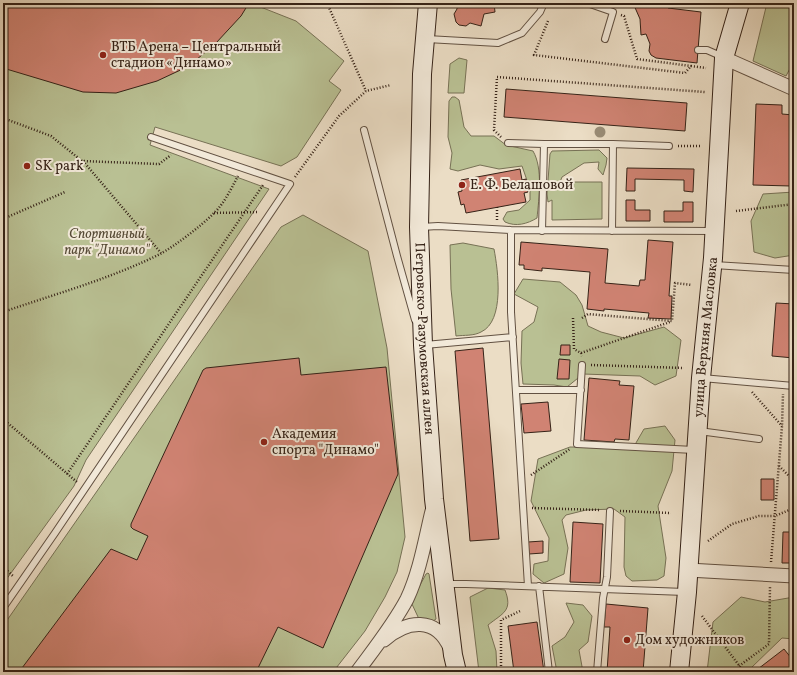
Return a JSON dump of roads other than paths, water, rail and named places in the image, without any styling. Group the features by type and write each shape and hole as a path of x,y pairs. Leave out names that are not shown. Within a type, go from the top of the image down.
{"street":[{"name":"Петровско-Разумовская аллея","path":"428,3 422,74 419,227 423,346 434,499 455,663"},
{"name":"улица Верхняя Масловка","path":"679,672 687,592 701,378 713,265 724,58 737,5"},
{"path":"724,58 794,89"},
{"path":"357,672 401,609 413,584 423,552 434,499"},
{"path":"688,570 794,576"},
{"path":"374,649 394,632 409,625 426,626 434,629 442,635 448,643 455,663"}],"lane":[{"path":"424,39 498,43 522,33 540,12 544,3"},
{"path":"587,3 612,12 605,39"},
{"path":"698,50 707,50 724,58"},
{"path":"364,130 423,346 513,337"},
{"path":"3,608 85,489 290,184 152,137"},
{"path":"508,143 669,146"},
{"path":"542,231 544,144"},
{"path":"612,231 613,144"},
{"path":"419,227 438,226 542,231 715,231"},
{"path":"511,230 513,337 528,586"},
{"path":"713,265 794,270"},
{"path":"582,365 577,444 696,450"},
{"path":"701,378 794,386"},
{"path":"516,390 581,390"},
{"path":"698,431 759,439"},
{"path":"597,672 605,589 610,511"},
{"path":"445,584 687,592"},
{"path":"539,586 549,672"}],"place":[{"name":"ВТБ Арена – Центральный стадион «Динамо»","path":"103,55"},
{"name":"SK park","path":"27,166"},
{"name":"Е. Ф. Белашовой","path":"462,185"},
{"name":"Академия спорта \"Динамо\"","path":"264,442"},
{"name":"Дом художников","path":"627,640"}],"park label":[{"name":"Спортивный парк \"Динамо\"","path":"107,242"}]}
